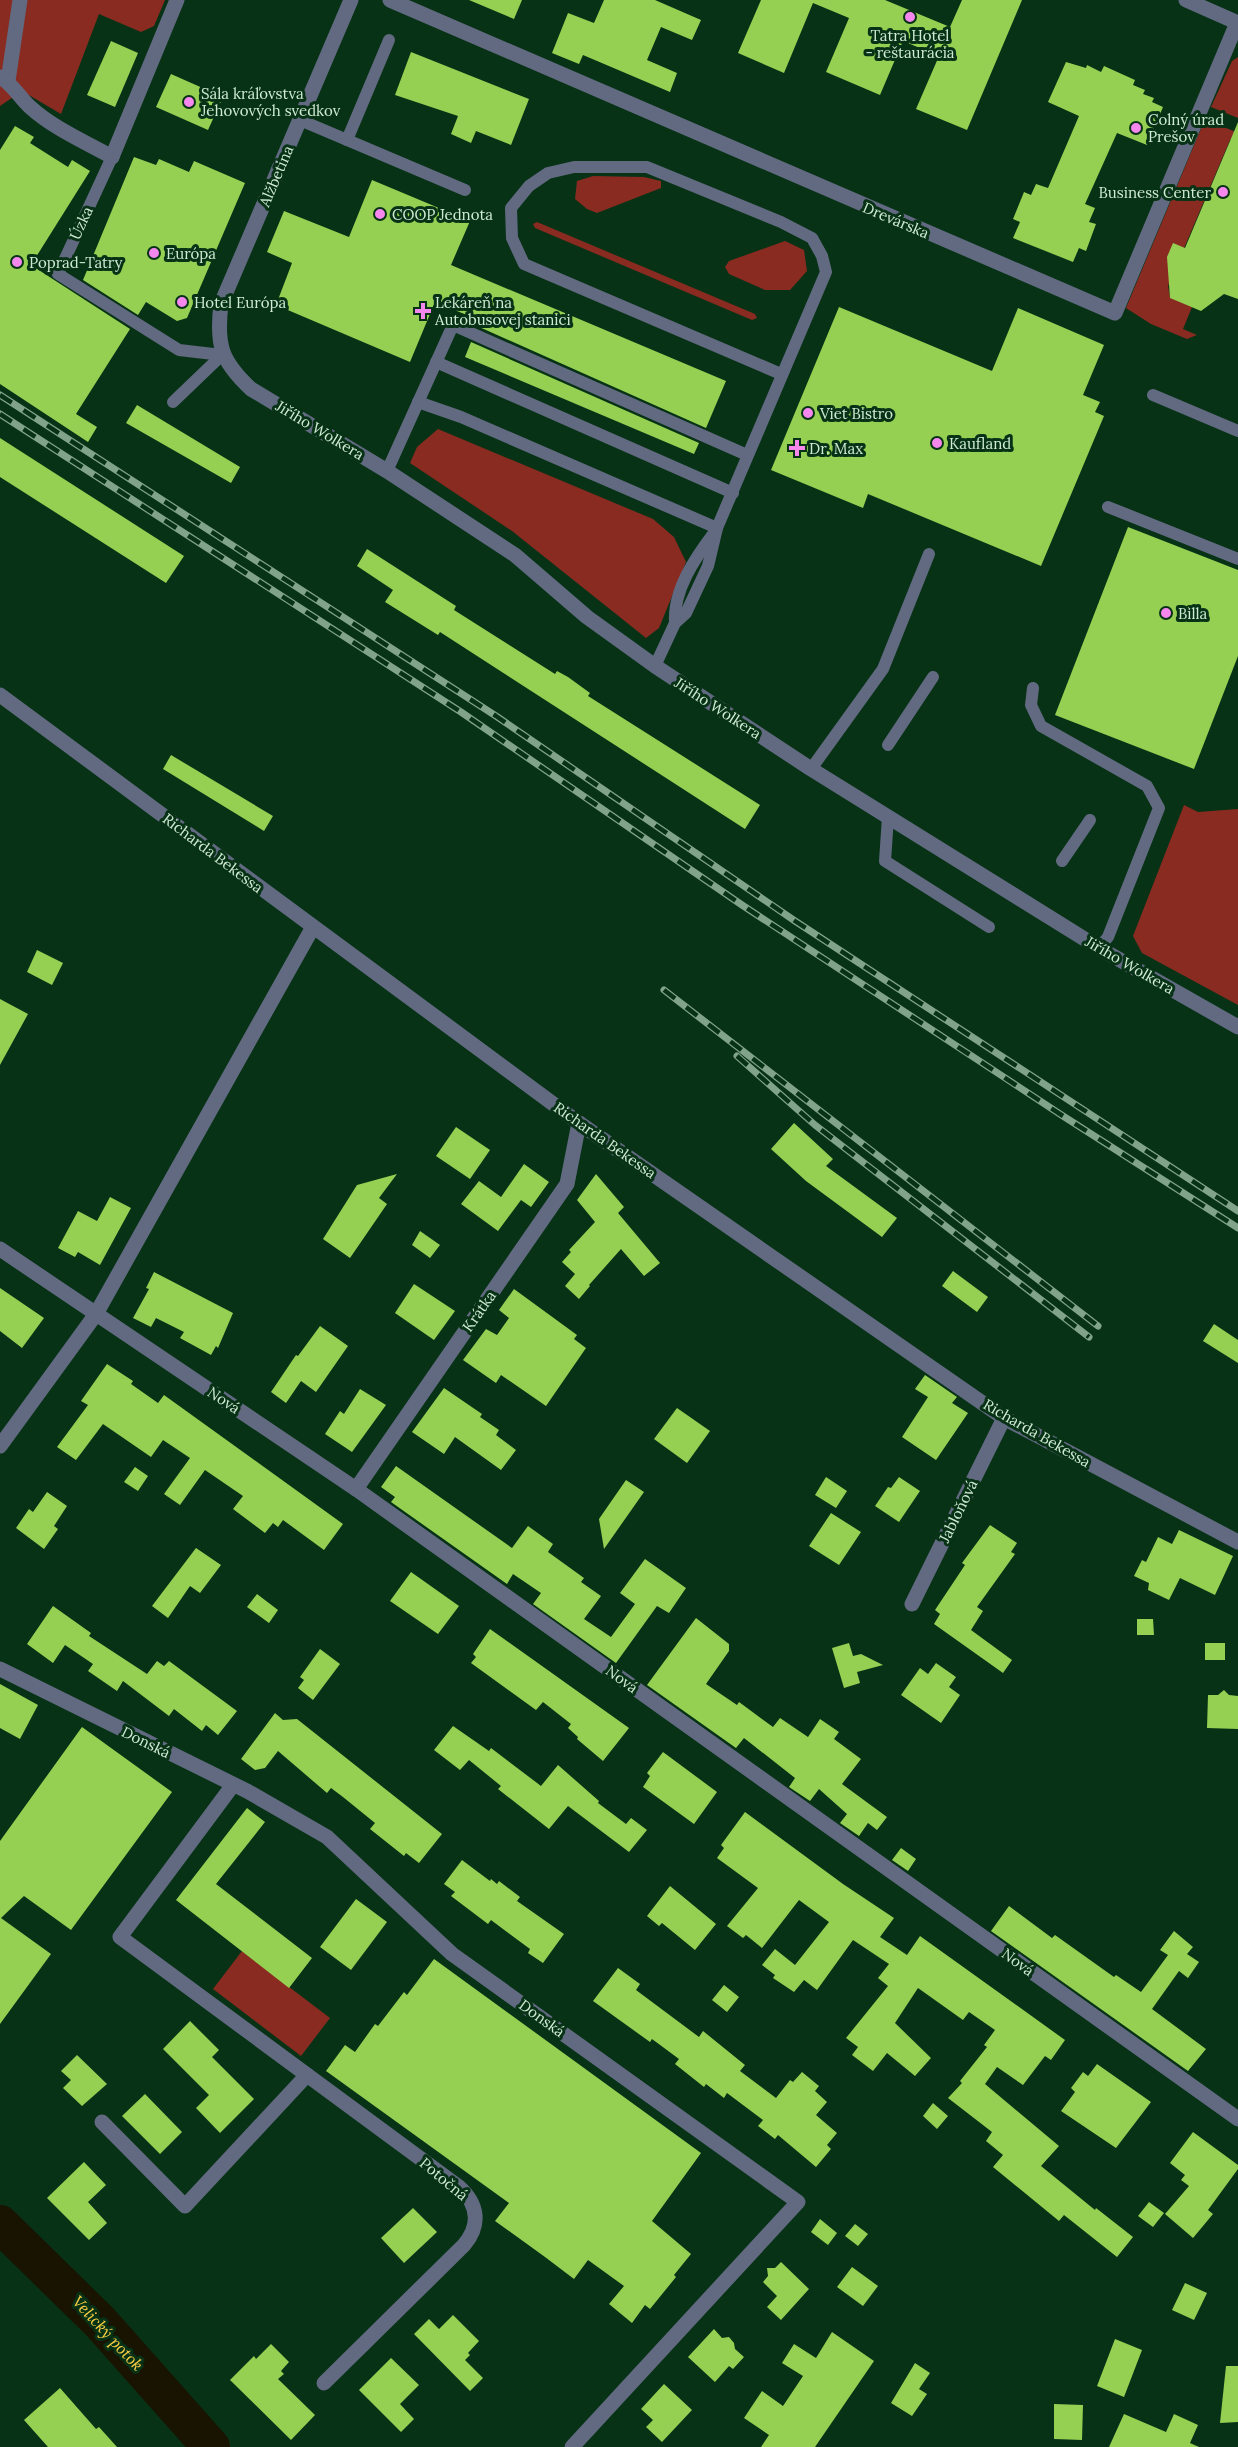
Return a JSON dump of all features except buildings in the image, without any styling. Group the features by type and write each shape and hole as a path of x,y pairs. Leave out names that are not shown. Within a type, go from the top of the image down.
{"street":[{"path":"20,0 4,79 31,107 65,132 112,157"},
{"name":"Úzka","path":"112,157 177,0"},
{"name":"Alžbetina","path":"222,356 218,328 221,303 351,0"},
{"name":"Drevárska","path":"390,0 1115,313 1238,23"},
{"path":"1186,0 1238,23"},
{"name":"Jiřího Wolkera","path":"222,356 233,372 251,389 387,471 516,555 587,617 655,666 811,769 1099,948 1238,1027"},
{"name":"Richarda Bekessa","path":"0,695 579,1123 1004,1418 1238,1542"},
{"path":"0,1446 96,1314 313,927"},
{"name":"Krátka","path":"356,1489 567,1184 579,1123"},
{"name":"Nová","path":"0,1249 356,1489 1238,2119"},
{"name":"Jabloňová","path":"912,1604 1004,1418"},
{"name":"Donská","path":"0,1669 233,1785 327,1837 452,1954 798,2202 572,2447"},
{"name":"Potočná","path":"233,1785 120,1937 459,2187 472,2202 476,2220 474,2230 464,2245 324,2383"},
{"path":"102,2122 185,2206 307,2075"}],"lane":[{"path":"347,140 389,40"},
{"path":"300,120 465,190"},
{"name":"Úzka","path":"112,157 58,274 179,350 222,356"},
{"path":"655,666 675,623 686,613 708,566 717,528 826,272 822,256 813,238 781,222 647,167 573,167 548,173 529,186 511,208 512,238 524,264 781,374"},
{"path":"387,471 453,325 747,455"},
{"path":"173,402 222,356"},
{"path":"436,362 733,493"},
{"path":"1153,395 1238,431"},
{"path":"418,402 461,417 717,528"},
{"path":"1108,507 1238,559"},
{"path":"811,769 883,669 929,554"},
{"path":"888,745 933,677"},
{"path":"1033,688 1031,705 1041,726 1147,786 1159,808 1108,937 1099,948"},
{"path":"888,817 885,861 989,927"},
{"path":"1062,861 1090,820"}],"shaded area":[{"path":"0,0 165,0 154,26 141,32 99,14 61,114 22,91 0,106"},
{"path":"1238,57 1238,118 1211,107 1232,61"},
{"path":"1205,119 1238,133 1230,140 1168,286 1170,297 1192,307 1183,329 1197,335 1187,339 1151,324 1126,308"},
{"path":"593,176 644,177 661,181 661,188 597,213 587,209 575,199 577,181"},
{"path":"537,222 755,314 757,318 752,320 535,228 533,224"},
{"path":"785,241 804,250 807,271 790,290 765,290 729,274 725,267 729,261"},
{"path":"438,429 653,519 674,537 686,562 659,628 646,638 512,531 410,463 417,447"},
{"path":"1184,805 1198,812 1238,809 1238,1005 1142,953 1133,936"},
{"path":"242,1951 330,2018 301,2056 213,1989"}],"waterway":[{"name":"Velický potok","path":"0,2224 100,2322 211,2447"}],"railway":[{"path":"0,395 496,716 795,921 1238,1211"},
{"path":"0,414 461,712 742,905 1238,1228"},
{"path":"664,990 1098,1326"},
{"path":"737,1056 815,1125 1089,1337"}],"place":[{"name":"Tatra Hotel - reštaurácia","path":"910,17"},
{"name":"Sála kráľovstva Jehovových svedkov","path":"189,102"},
{"name":"Colný úrad Prešov","path":"1136,128"},
{"name":"Business Center","path":"1223,192"},
{"name":"COOP Jednota","path":"380,214"},
{"name":"Európa","path":"154,253"},
{"name":"Poprad-Tatry","path":"17,262"},
{"name":"Hotel Európa","path":"182,302"},
{"name":"Lekáreň na Autobusovej stanici","path":"423,311"},
{"name":"Viet Bistro","path":"808,413"},
{"name":"Kaufland","path":"937,443"},
{"name":"Dr. Max","path":"797,448"},
{"name":"Billa","path":"1166,613"}]}
